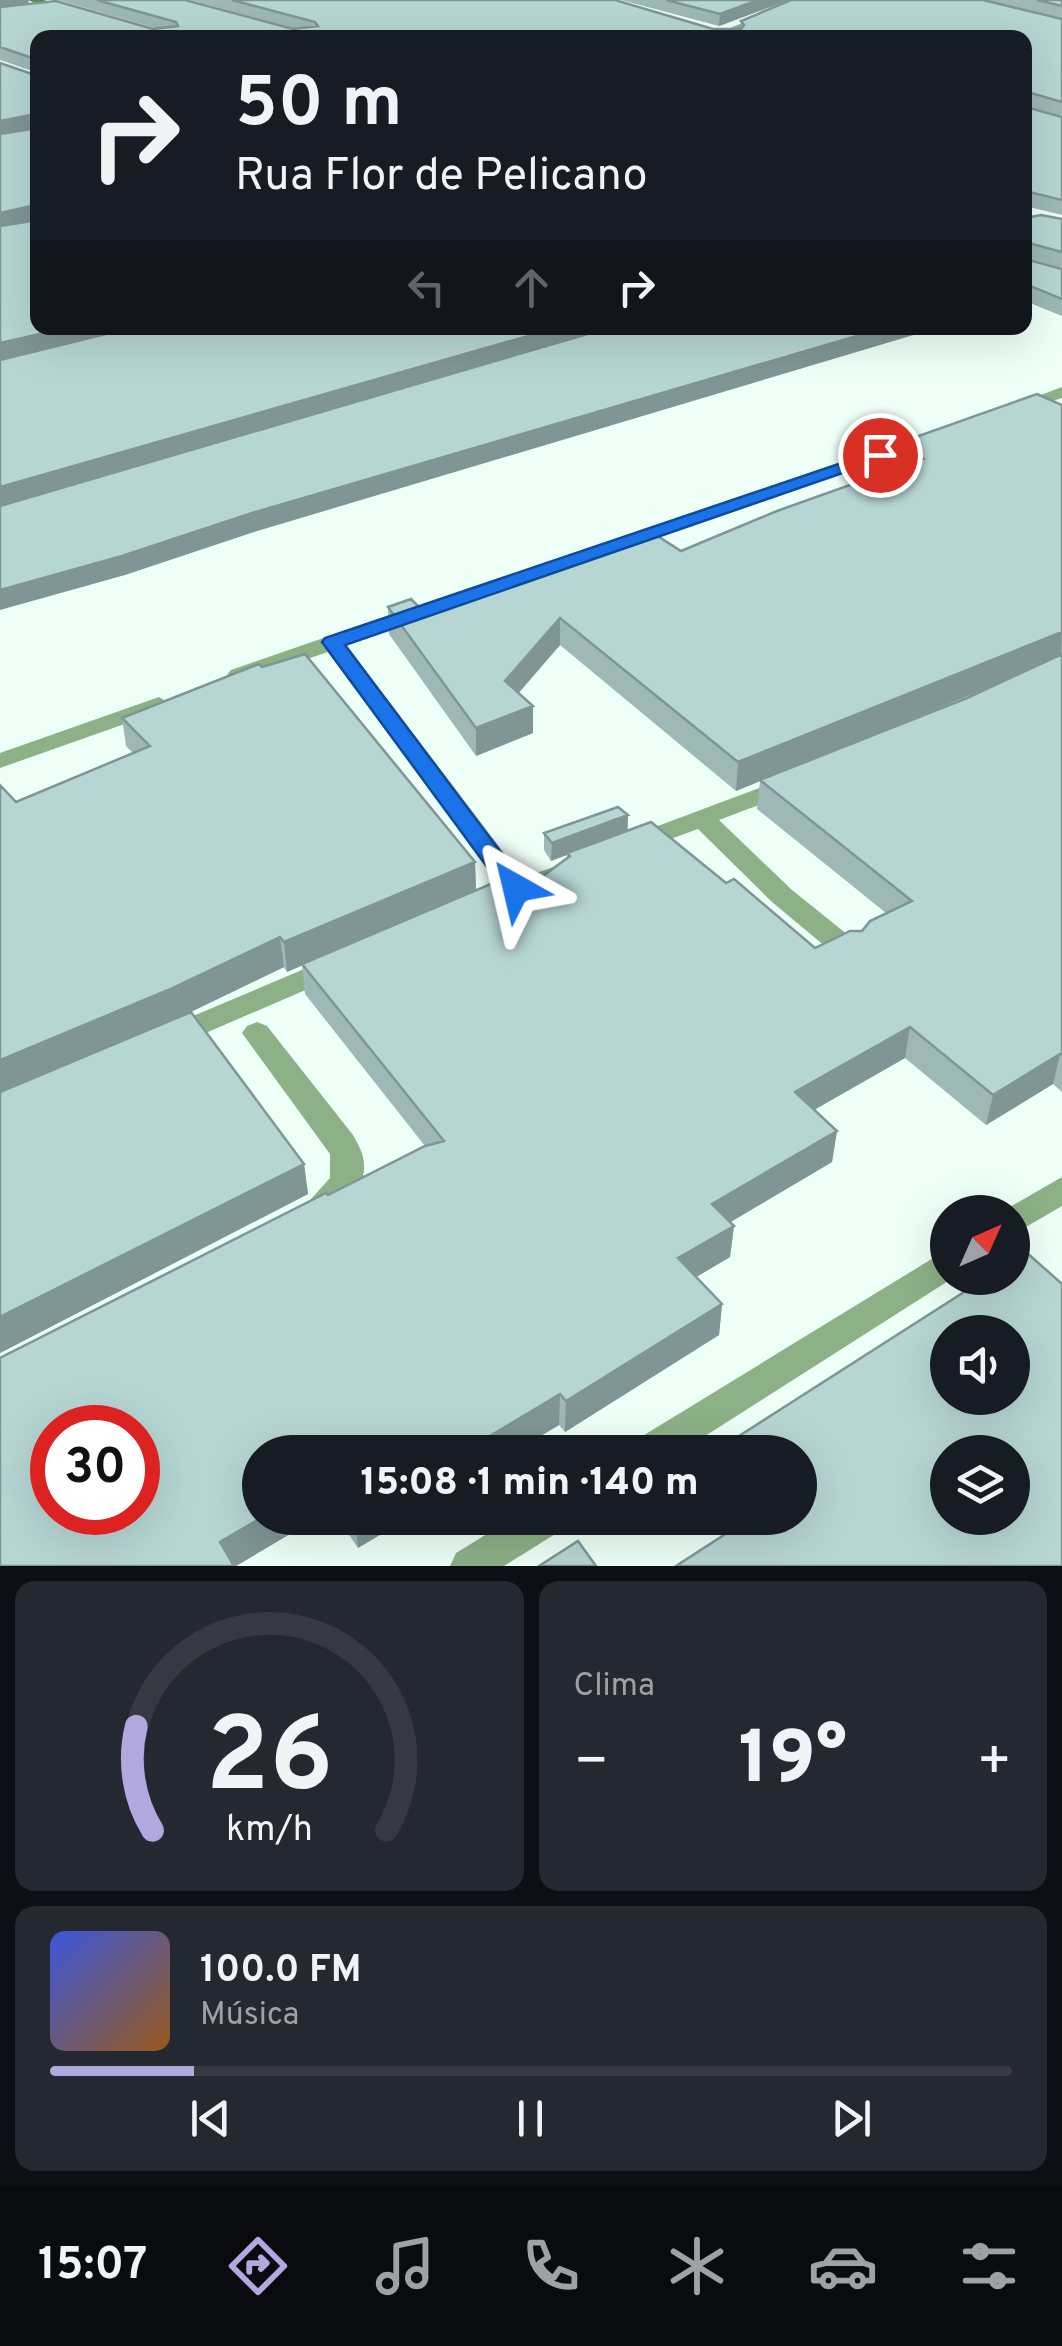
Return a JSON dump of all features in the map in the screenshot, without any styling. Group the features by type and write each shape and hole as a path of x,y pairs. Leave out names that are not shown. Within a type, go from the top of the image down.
{"main road":[{"path":"32,0 95,17"}],"street":[{"path":"720,30 810,0"},
{"path":"19,11 56,7"},
{"path":"989,417 1062,392"},
{"path":"606,548 953,430"},
{"path":"220,682 442,604"},
{"path":"332,642 516,888"},
{"path":"0,762 182,696"},
{"path":"450,917 516,888 820,773"},
{"path":"702,818 782,896 848,950"},
{"path":"146,1048 358,956"},
{"path":"257,1033 342,1143 350,1161 348,1181 338,1194 297,1220"},
{"path":"1030,1210 1062,1190"},
{"path":"676,1435 930,1274"},
{"path":"470,1566 519,1535"}],"building":[{"path":"97,0 185,0 293,29 318,26 232,0 615,0 713,29 741,29 741,21 791,0 983,0 1062,19 1062,102 1032,93 1032,30 30,30 30,57 0,47 0,7 56,1 153,29 178,26 176,22"},
{"path":"666,0 758,0 720,14"},
{"path":"1037,0 1062,0 1062,6"},
{"path":"0,63 30,73 30,115 0,121"},
{"path":"1032,109 1062,117 1062,200 1032,193"},
{"path":"30,129 30,206 0,213 0,134"},
{"path":"1032,217 1062,219 1062,252 1032,244"},
{"path":"30,221 30,335 35,335 0,343 0,226"},
{"path":"1032,261 1062,269 1062,299 1032,287"},
{"path":"102,335 532,335 0,487 0,360"},
{"path":"584,335 860,335 0,590 0,506"},
{"path":"1037,394 1062,405 1062,632 738,762 560,618 505,681 533,706 476,728 388,607 411,599 420,608 648,530 681,551 777,511 923,459 896,444"},
{"path":"305,654 475,862 284,942 280,937 173,988 0,1060 0,785 16,802 150,746 122,718 259,664 262,667"},
{"path":"1062,654 1062,1055 993,1095 910,1027 795,1092 837,1131 712,1204 734,1226 678,1258 722,1304 566,1401 560,1394 491,1435 242,1435 242,1529 220,1542 234,1566 0,1566 0,1358 326,1193 425,1146 444,1141 302,964 493,883 508,902 570,856 567,853 651,822 726,883 734,879 815,948 850,931 862,931 870,921 912,901 760,780 967,698"},
{"path":"618,807 628,815 552,843 544,833"},
{"path":"191,1012 304,1164 0,1317 0,1092"},
{"path":"1030,1256 1062,1284 1062,1566 676,1566 724,1535 817,1535 817,1435 741,1435 959,1295 1030,1295"},
{"path":"578,1541 596,1566 539,1566"}],"route":[{"path":"516,888 332,642 880,455"}]}
